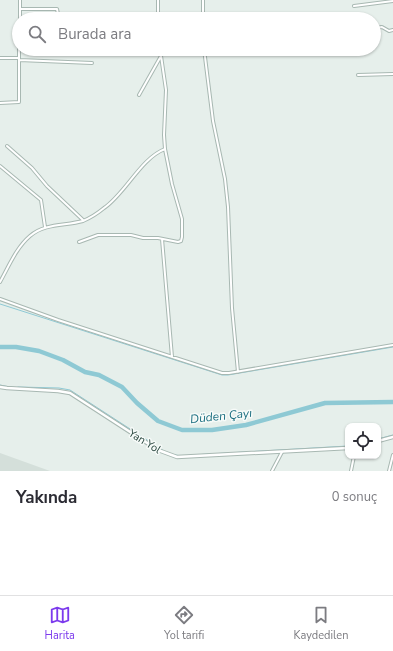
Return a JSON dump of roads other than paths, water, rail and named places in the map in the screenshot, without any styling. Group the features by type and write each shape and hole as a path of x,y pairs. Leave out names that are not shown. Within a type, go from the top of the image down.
{"street":[{"path":"20,0 20,9 57,9 58,12"},
{"path":"158,0 158,12"},
{"path":"204,0 204,12"},
{"path":"354,6 393,1"},
{"path":"381,27 389,31 393,30"},
{"path":"139,95 161,56"},
{"path":"79,242 98,235 131,235 143,238 178,242 181,241 181,213 172,184 165,149 164,135 166,90 161,56"},
{"path":"205,56 213,121 225,179 234,331 238,372"},
{"path":"0,58 92,63"},
{"path":"0,103 19,102 19,59"},
{"path":"358,75 393,74"},
{"path":"7,146 32,168 47,186 83,220"},
{"path":"0,282 18,249 32,234 45,227 83,220 111,203 125,185 144,165 160,151 165,149"},
{"path":"0,166 41,200 45,227"},
{"path":"162,239 172,357"},
{"path":"0,299 58,320 222,373 238,372 393,344"},
{"name":"Yan Yol","path":"0,387 70,393 158,450 177,457 345,448"},
{"path":"381,441 393,437"},
{"path":"272,471 282,452"},
{"path":"389,471 393,455"},
{"path":"351,471 353,459"}],"waterway":[{"path":"0,304 222,375 393,347"},
{"name":"Düden Çayı","path":"0,347 16,347 39,351 63,360 85,372 99,375 122,387 137,403 158,421 182,430 212,430 246,425 325,403 393,402"},
{"path":"0,385 9,387"},
{"path":"18,387 59,388 70,390 164,451"},
{"path":"381,438 393,435"},
{"path":"193,455 345,446"},
{"path":"175,455 182,456"}]}
